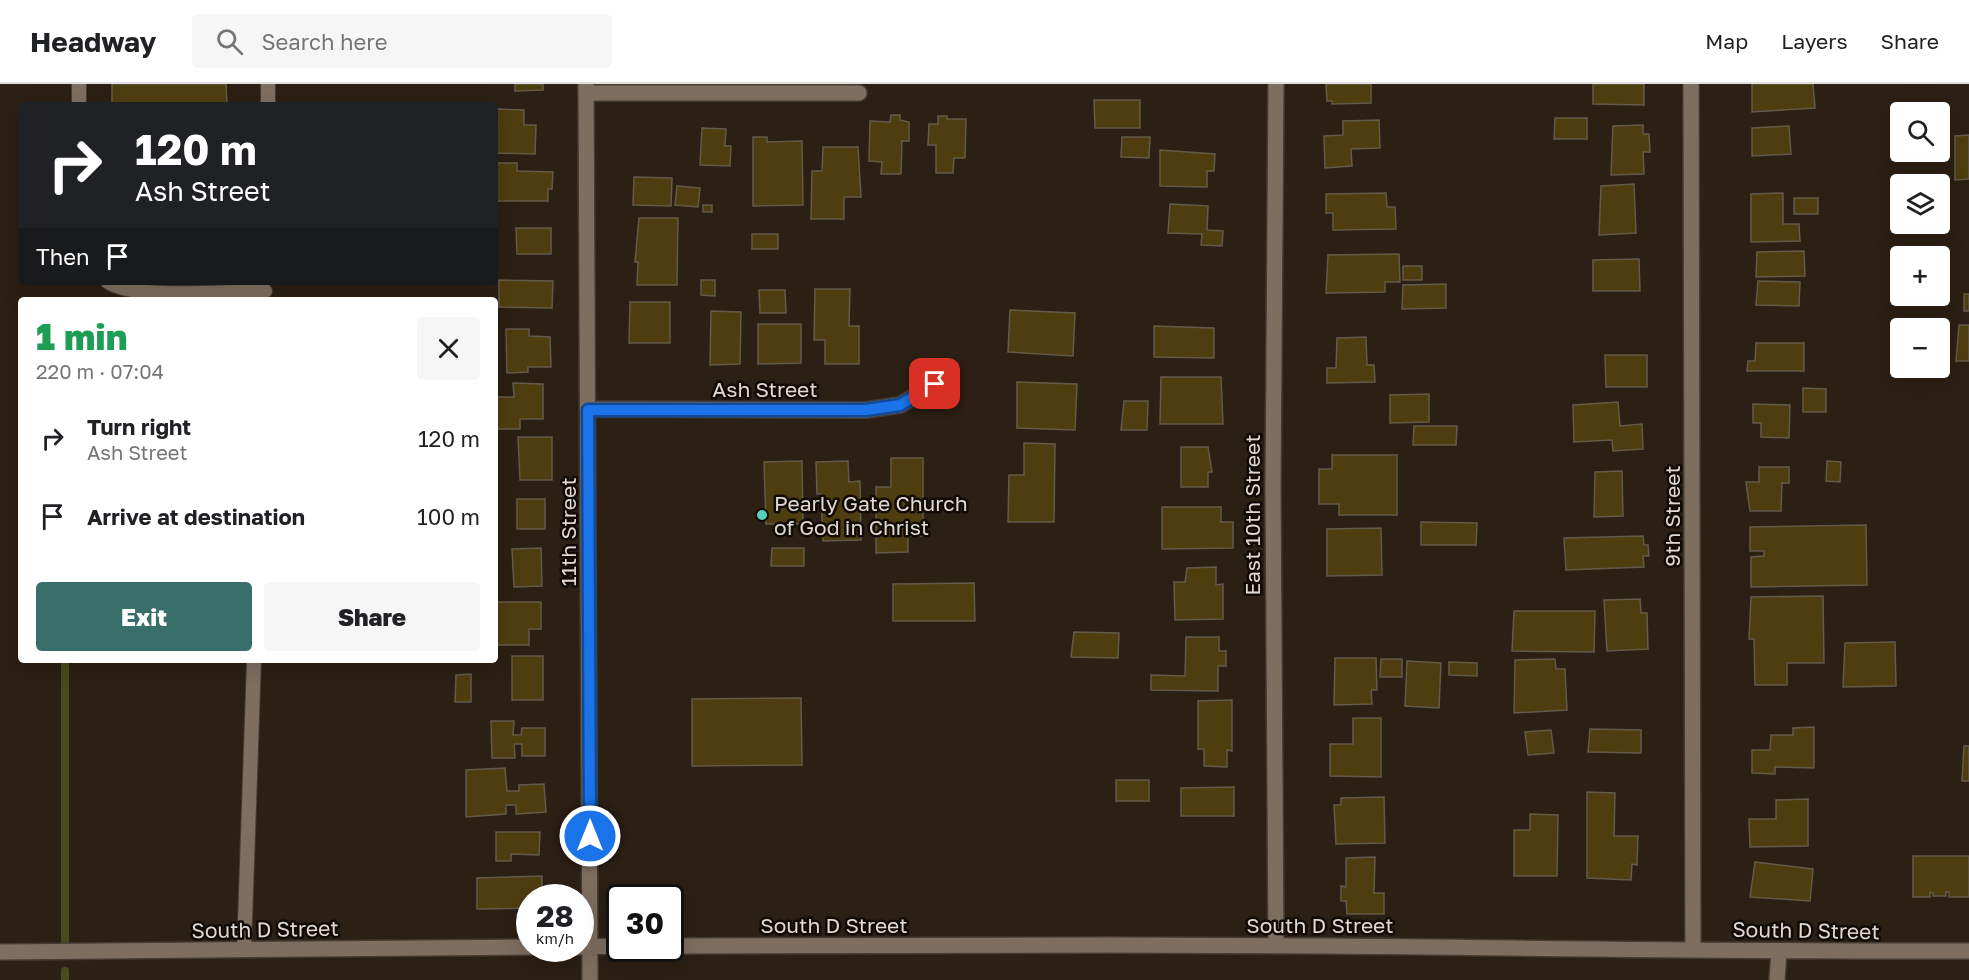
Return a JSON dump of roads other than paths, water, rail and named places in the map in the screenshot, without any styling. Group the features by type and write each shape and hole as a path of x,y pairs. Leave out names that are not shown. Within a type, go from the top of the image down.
{"street":[{"name":"East 10th Street","path":"1276,84 1273,476 1276,946"},
{"name":"9th Street","path":"1691,84 1693,949"},
{"path":"586,88 859,93"},
{"name":"11th Street","path":"586,88 588,410 586,884"},
{"name":"Ash Street","path":"588,410 866,410 900,405 935,384"},
{"name":"South D Street","path":"684,946 1276,946 1693,949 1779,952 1969,951"},
{"name":"South D Street","path":"0,952 516,947"},
{"path":"1777,980 1779,952"},
{"name":"11th Street","path":"588,962 590,980"}],"lane":[{"path":"79,84 79,102"},
{"path":"267,102 268,84"},
{"path":"112,285 141,292 265,291"},
{"path":"244,950 254,663"}],"waterway":[{"path":"65,663 65,950"},
{"path":"65,971 65,980"}],"place":[{"name":"Pearly Gate Church of God in Christ","path":"762,515"}]}
